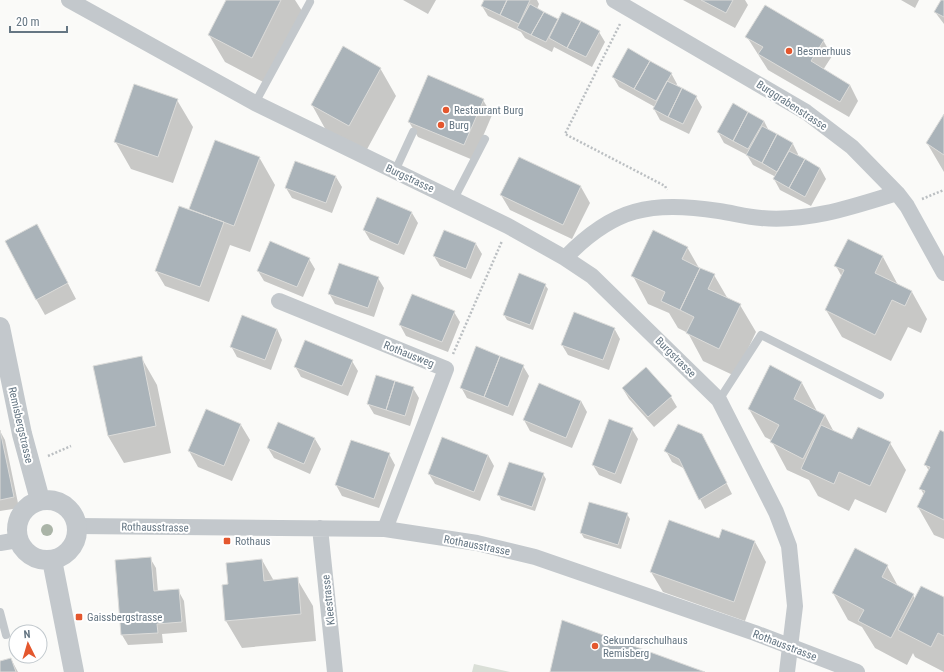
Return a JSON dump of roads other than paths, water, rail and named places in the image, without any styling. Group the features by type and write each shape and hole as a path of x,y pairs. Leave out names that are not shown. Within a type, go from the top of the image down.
{"street":[{"name":"Burgstrasse","path":"69,0 255,103 454,198 508,226 565,258 592,276 719,400 776,512 788,546 795,606 790,646"},
{"name":"Burggrabenstrasse","path":"614,0 806,112 852,147 897,193 907,206 944,273"},
{"path":"565,258 583,239 609,221 638,209 671,206 761,218 802,218 838,212 897,193"},
{"name":"Rothausweg","path":"279,301 446,369 386,529"},
{"name":"Remisbergstrasse","path":"0,327 22,434 40,500"},
{"path":"40,500 53,500 65,504 73,514 77,526 76,538 71,548 63,556 52,560 42,560 32,556 24,549 9,542 23,511 30,504 40,500"},
{"name":"Rothausstrasse","path":"77,526 386,529 477,543 535,557 790,646 857,672"},
{"name":"Kleestrasse","path":"320,528 335,672"},
{"path":"52,560 74,672"},
{"path":"787,672 790,646"}],"lane":[{"path":"255,103 310,2"},
{"path":"395,171 413,132"},
{"path":"454,198 485,139"},
{"path":"719,400 760,335 880,395"},
{"path":"0,612 6,635"}],"place":[{"name":"Besmerhuus","path":"789,51"},
{"name":"Restaurant Burg","path":"446,110"},
{"name":"Burg","path":"441,125"},
{"name":"Rothaus","path":"227,541"},
{"name":"Gaissbergstrasse","path":"79,617"},
{"name":"Sekundarschulhaus Remisberg","path":"595,646"}]}
